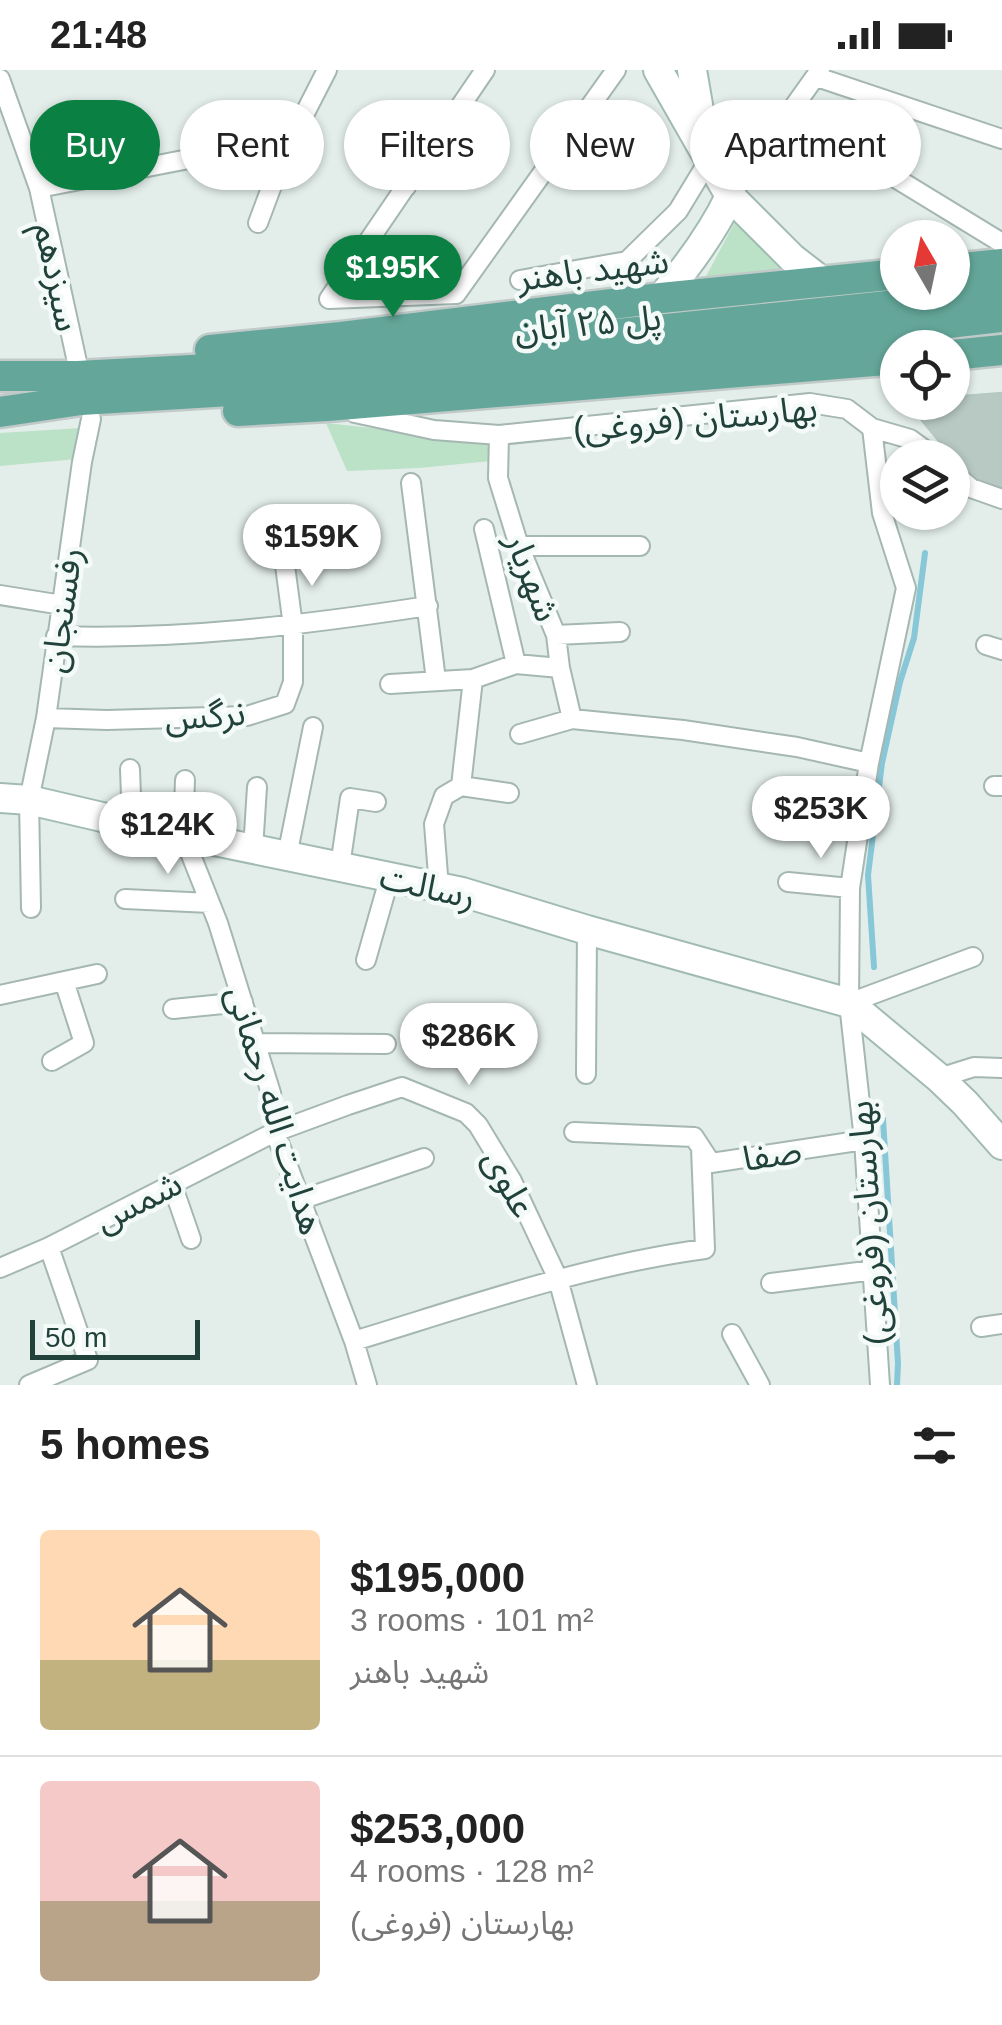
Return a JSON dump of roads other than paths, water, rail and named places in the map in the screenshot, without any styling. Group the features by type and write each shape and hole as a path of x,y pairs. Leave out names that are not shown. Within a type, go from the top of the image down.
{"main road":[{"name":"شهید باهنر","path":"0,376 76,362 360,335 880,276"},
{"name":"پل ۲۵ آبان","path":"0,376 78,376 358,361 1002,294"},
{"name":"پل ۲۵ آبان","path":"0,412 81,400 363,382 725,349 1002,318"},
{"path":"970,353 1002,350"},
{"path":"0,422 326,406 880,360"}],"street":[{"path":"312,100 328,70"},
{"path":"465,100 485,70"},
{"path":"404,190 329,298 456,294 616,70"},
{"path":"658,70 690,126"},
{"path":"692,70 695,100"},
{"path":"661,298 686,268 730,196 818,74 1002,139"},
{"name":"سیزدهم","path":"0,80 30,163"},
{"name":"سیزدهم","path":"39,190 76,362"},
{"path":"258,224 270,190"},
{"path":"520,280 626,261 678,211 691,190"},
{"path":"726,190 792,258 823,282"},
{"path":"915,190 1002,244"},
{"name":"بهارستان (فروغی)","path":"326,406 434,430 499,435 810,403 847,409 872,428 882,513 906,588 868,763 850,888 849,1003 864,1140 880,1385"},
{"name":"رفسنجان","path":"31,908 11,803 46,718 91,419"},
{"path":"872,428 911,440"},
{"name":"شهریار","path":"499,435 498,478 519,546 556,635 572,719"},
{"path":"411,482 436,680"},
{"path":"970,487 1002,499"},
{"path":"484,529 516,664"},
{"path":"519,546 640,546"},
{"path":"284,558 293,626"},
{"path":"0,595 62,605"},
{"path":"56,636 122,638 293,626 428,606"},
{"name":"نرگس","path":"46,718 246,716 284,704 293,682 293,626"},
{"path":"556,635 620,632"},
{"path":"390,684 473,679 516,664 560,668"},
{"path":"461,786 473,679"},
{"path":"520,734 572,719 797,747 868,763"},
{"path":"287,856 313,727"},
{"path":"130,769 132,824"},
{"path":"183,834 184,780"},
{"path":"438,888 434,824 444,796 461,786 510,793"},
{"path":"253,849 257,787"},
{"path":"340,866 350,798 376,802"},
{"name":"رسالت","path":"11,803 462,892 849,1003"},
{"name":"هدایت الله رحمانی","path":"183,834 256,1043 271,1093 275,1132 367,1385"},
{"path":"366,960 390,876"},
{"path":"788,882 850,888"},
{"path":"125,898 210,903"},
{"path":"586,1074 587,930"},
{"path":"973,957 849,1003 939,1078 1002,1146"},
{"path":"0,995 96,974"},
{"path":"52,1061 84,1043 64,981"},
{"path":"173,1009 243,1002"},
{"path":"256,1043 386,1044"},
{"path":"939,1078 974,1066 1002,1068"},
{"name":"علوی","path":"275,1132 402,1087 466,1113 478,1125 512,1181 558,1279 587,1385"},
{"name":"شمس","path":"0,1268 275,1132"},
{"name":"صفا","path":"574,1132 694,1137 710,1163 864,1140"},
{"path":"354,1341 558,1279 704,1249 701,1148"},
{"path":"300,1200 424,1158"},
{"path":"172,1184 191,1239"},
{"path":"29,1385 88,1360 49,1247"},
{"path":"772,1283 874,1270"},
{"path":"981,1326 1002,1324"},
{"path":"732,1334 760,1385"}],"waterway":[{"path":"874,967 868,875 882,763 914,638 925,553"},
{"path":"883,1119 897,1385"}]}
